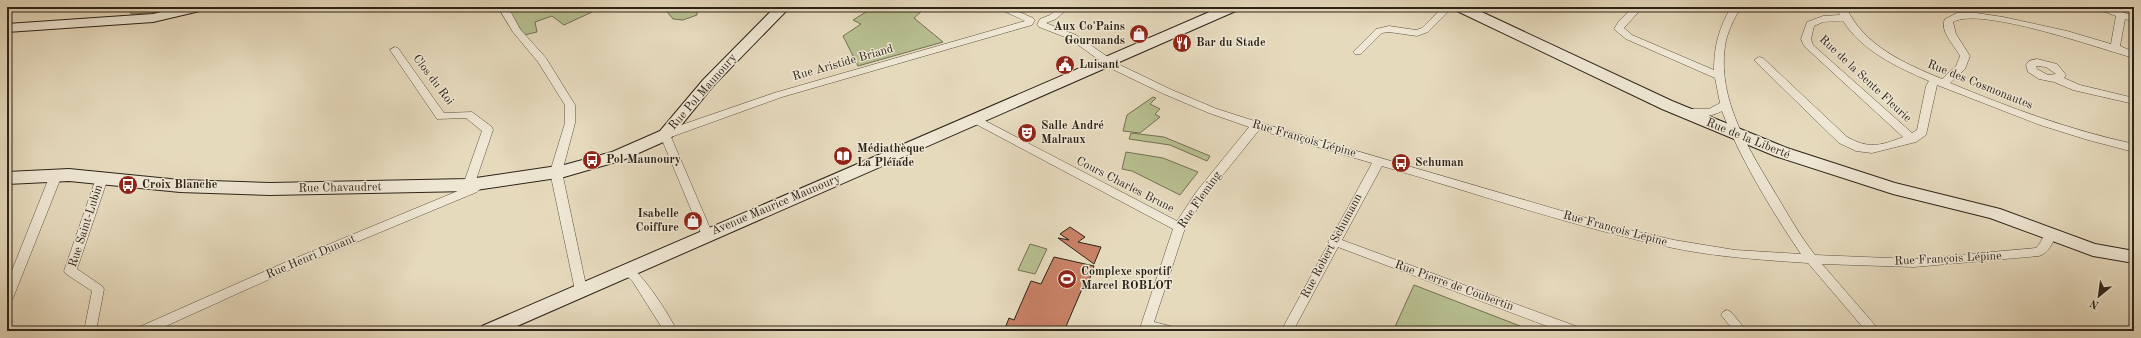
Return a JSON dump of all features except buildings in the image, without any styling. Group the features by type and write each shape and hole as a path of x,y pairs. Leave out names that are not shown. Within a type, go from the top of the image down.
{"street":[{"path":"7,28 153,18 199,7"},
{"path":"503,7 516,30 542,60 570,105 570,123 556,172 581,290"},
{"name":"Rue Pol Maunoury","path":"707,235 665,135 708,83 783,7"},
{"path":"1000,7 1030,22"},
{"path":"1042,23 1053,17 1064,7"},
{"name":"Avenue Maurice Maunoury","path":"488,331 1233,7"},
{"path":"1358,52 1379,31 1388,29 1417,33 1425,30 1448,7"},
{"name":"Rue de la Liberté","path":"1460,7 1680,110 1736,134 1828,169 1893,188 1994,213 2050,235"},
{"path":"1638,7 1622,23 1619,30 1629,37 1719,76"},
{"path":"1736,7 1724,30 1719,50 1719,76 1724,105 1736,134 1800,243 1874,331"},
{"name":"Rue des Cosmonautes","path":"1841,7 1846,18 1862,38 1894,62 1987,103 2043,124 2101,141 2134,148"},
{"path":"2097,7 2134,19"},
{"path":"1759,60 1843,140 1856,147 1868,150 1912,139 1922,132 1931,86 1961,67 1964,56 1948,28 1948,19 1953,12 1962,9 1982,9 2007,14 2051,25 2115,46 2134,55"},
{"path":"2115,46 2121,15"},
{"name":"Rue de la Sente Fleurie","path":"1846,18 1828,17 1810,24 1806,39 1809,46 1912,139"},
{"name":"Rue François Lépine","path":"1030,22 1036,18 1042,23 1073,37 1108,61 1168,92 1258,126 1617,231 1674,244 1735,254 1914,263 2039,252 2045,246 2050,235"},
{"name":"Rue Aristide Briand","path":"665,135 813,85 1030,22"},
{"name":"Clos du Roi","path":"395,50 441,117 468,114 488,130 474,184"},
{"path":"2057,79 2076,88 2134,102"},
{"path":"1680,110 1708,113 1718,110 1724,105"},
{"name":"Cours Charles Brune","path":"974,119 1179,227"},
{"name":"Rue Fleming","path":"1146,328 1179,227 1201,194 1250,132 1258,126"},
{"name":"Rue Chavaudret","path":"7,178 56,175 180,186 270,189 474,184 556,172 612,158 665,135"},
{"name":"Rue Robert Schumann","path":"1287,331 1334,241 1379,162"},
{"path":"7,298 56,175"},
{"name":"Rue Saint-Lubin","path":"90,331 98,290 70,271 102,178"},
{"name":"Rue Henri Dunant","path":"143,331 290,265 473,189 474,184"},
{"path":"2050,235 2093,250 2134,257"},
{"name":"Rue Pierre de Coubertin","path":"1334,241 1574,331"},
{"path":"627,270 637,280 671,331"},
{"path":"1727,315 1742,331"},
{"path":"1146,328 1170,331"}],"green space":[{"path":"131,7 186,7 167,12 131,14"},
{"path":"507,7 587,7 592,12 564,25 552,16 535,22 537,32 524,35"},
{"path":"663,7 697,7 697,15 683,20 673,19"},
{"path":"874,7 919,7 923,10 914,18 943,42 858,66 843,36 861,24 853,20"},
{"path":"1153,97 1156,98 1150,104 1160,109 1155,114 1160,117 1140,133 1123,131 1127,115"},
{"path":"1131,133 1164,137 1210,156 1207,161 1170,145 1129,139"},
{"path":"1126,152 1163,158 1198,172 1180,195 1132,171 1122,169"},
{"path":"1030,244 1047,249 1035,274 1018,270"},
{"path":"1414,285 1533,331 1393,331"}],"place":[{"name":"Aux Co'Pains Gourmands","path":"1139,34"},
{"name":"Bar du Stade","path":"1182,43"},
{"name":"Luisant","path":"1065,65"},
{"name":"Salle André Malraux","path":"1027,133"},
{"name":"Médiathèque La Pléïade","path":"843,156"},
{"name":"Pol Maunoury","path":"592,160"},
{"name":"Schuman","path":"1401,163"},
{"name":"Croix Blanche","path":"128,185"},
{"name":"Isabelle Coiffure","path":"693,221"},
{"name":"Complexe sportif Marcel ROBLOT","path":"1067,279"}]}
